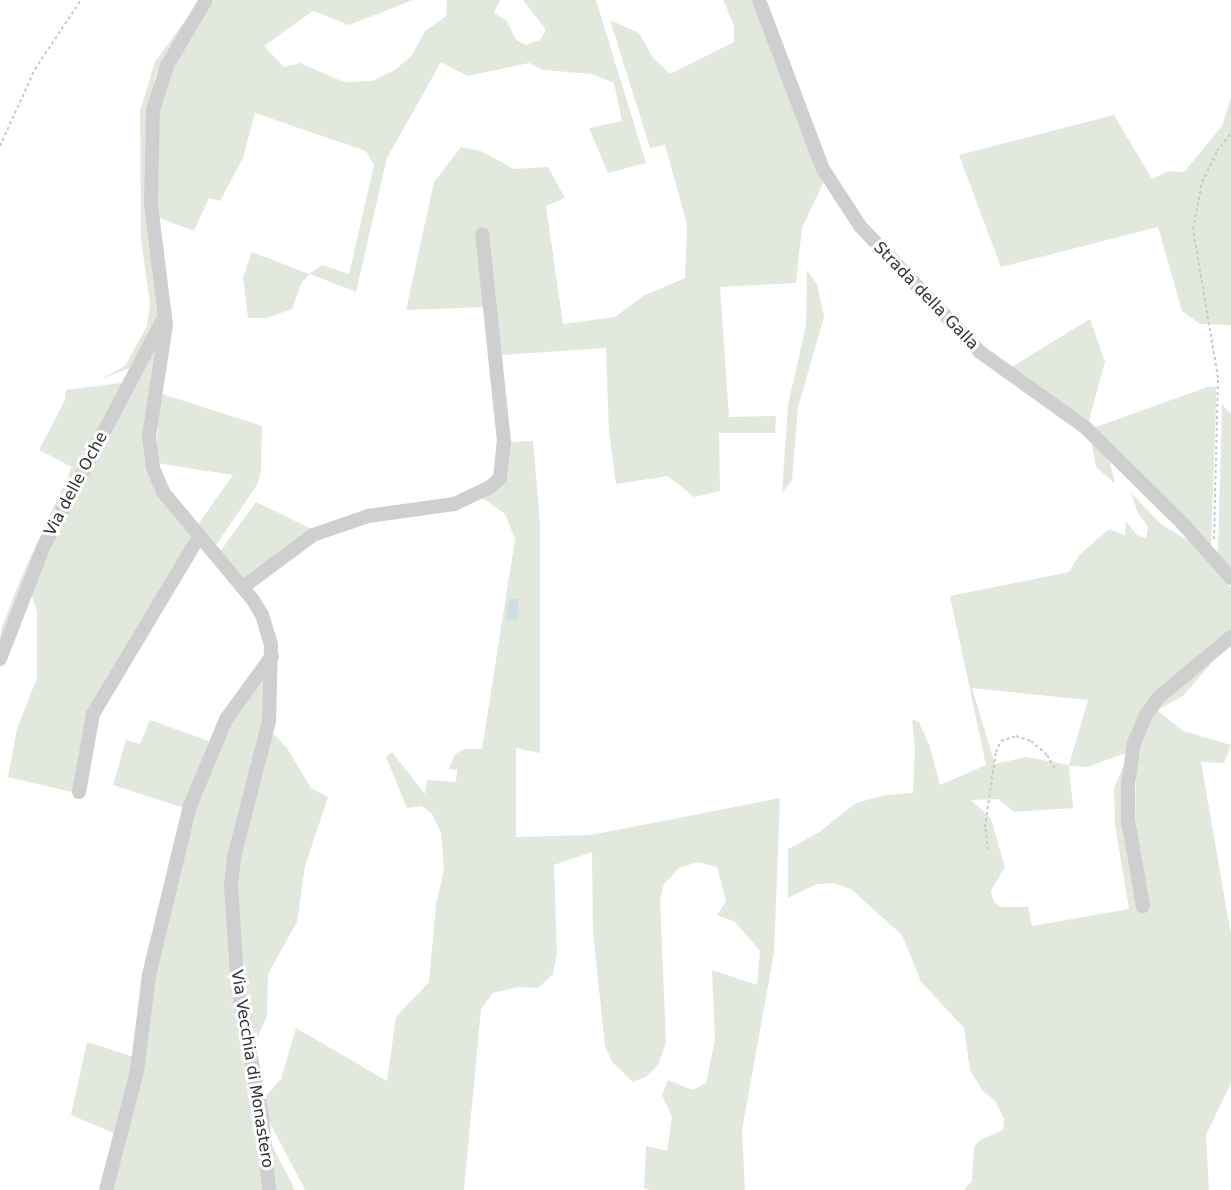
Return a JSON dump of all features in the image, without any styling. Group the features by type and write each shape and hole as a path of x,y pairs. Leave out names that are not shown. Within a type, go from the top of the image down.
{"street":[{"name":"Via Vecchia di Monastero","path":"206,0 167,66 153,110 151,205 165,315 165,340 149,422 151,460 168,501 243,587 262,615 272,656 269,721 236,848 231,886 237,981 262,1116 269,1190"},
{"name":"Strada della Galla","path":"759,0 823,169 860,225 969,342 1086,428 1214,556 1231,578"},
{"path":"243,587 294,547 321,531 368,516 450,505 498,480 504,466 504,442 483,234"},
{"name":"Via delle Oche","path":"0,659 43,548 165,315"},
{"path":"79,792 93,714 199,537"},
{"path":"1143,906 1127,805 1131,757 1138,733 1159,697 1231,637"},
{"path":"106,1190 136,1078 149,975 190,806 226,719 272,656"}],"path":[{"path":"0,146 34,69 81,0"},
{"path":"1214,556 1218,378 1193,229 1202,182 1217,151 1231,133"},
{"path":"988,850 985,827 996,752 1001,741 1016,736 1031,741 1047,755 1055,769"}],"shaded area":[{"path":"214,0 413,0 349,25 313,11 264,46 284,67 300,63 344,82 372,81 395,70 412,55 425,31 446,16 447,0 500,0 494,13 507,21 516,40 526,45 540,40 546,30 523,0 596,0 646,163 608,173 589,128 622,121 614,83 592,74 543,70 529,63 468,76 441,62 387,158 356,292 310,274 302,282 292,309 267,318 248,318 243,277 252,252 309,274 322,265 349,274 374,165 366,151 255,113 243,158 220,201 209,198 194,231 157,217 160,106 172,71"},
{"path":"723,0 754,0 824,181 802,228 796,283 720,287 729,417 776,416 775,433 719,433 720,491 694,497 668,476 616,484 609,432 606,348 502,355 485,227 478,229 486,307 406,310 434,182 461,147 481,151 514,169 548,167 565,198 546,206 563,324 615,317 643,296 685,278 687,225 665,145 650,148 610,20 639,33 653,58 670,74 734,42 734,26"},
{"path":"195,7 156,74 147,114 147,218 158,317 130,368 101,379 125,366 147,326 150,304 141,240 140,111 155,62"},
{"path":"1231,97 1231,325 1200,324 1182,311 1158,227 1001,267 959,155 1114,115 1152,179 1168,171 1184,172 1222,126"},
{"path":"807,270 817,284 824,317 798,407 792,480 782,493 788,405 806,325"},
{"path":"1090,319 1105,362 1088,424 1010,368"},
{"path":"160,336 145,438 192,539 90,712 76,793 8,777 17,729 37,678 37,612 30,589"},
{"path":"121,383 0,645 1,629 21,578 72,467 39,450 65,400 66,390"},
{"path":"1210,386 1216,387 1211,546 1093,428"},
{"path":"159,393 262,426 261,471 257,485 214,548 196,527 233,475 156,463"},
{"path":"1222,404 1231,414 1231,570 1218,553"},
{"path":"1091,439 1110,462 1115,484 1096,467"},
{"path":"533,441 540,525 540,753 516,748 516,837 591,835 780,798 774,953 742,1130 745,1190 649,1190 644,1188 646,1146 667,1151 672,1117 662,1095 668,1080 693,1090 706,1083 715,1040 712,970 757,985 760,951 735,922 717,915 726,901 717,867 698,862 679,868 664,884 660,900 666,1042 658,1065 646,1077 633,1082 612,1062 605,1046 593,932 592,852 554,865 557,953 553,974 538,988 519,987 493,993 481,1009 464,1190 305,1190 268,1119 264,1098 281,1079 296,1028 387,1081 396,1017 429,982 436,905 444,869 441,833 432,814 422,806 407,808 386,757 392,752 425,794 427,780 456,782 457,770 449,769 455,754 464,749 482,749 515,539 505,514 481,497 507,477 510,442"},
{"path":"1131,493 1162,525 1195,544 1231,588 1231,630 1148,703 1126,753 1087,767 1069,766 1073,808 1014,812 998,799 971,800 991,819 1005,867 991,891 994,902 1001,907 1028,907 1032,926 1129,909 1115,825 1114,788 1124,765 1121,798 1127,856 1137,907 1147,905 1135,834 1136,759 1145,729 1156,710 1209,660 1210,665 1183,696 1157,710 1183,731 1231,745 1224,763 1201,762 1231,935 1231,1083 1206,1135 1209,1190 964,1190 972,1181 974,1147 980,1140 1003,1130 1004,1119 995,1101 982,1090 970,1070 964,1028 921,982 902,935 852,890 834,883 817,884 788,898 788,849 818,833 856,803 886,795 913,793 915,747 912,719 919,722 930,747 940,785 986,765 950,596 1069,572 1079,555 1109,529 1125,535 1126,521 1137,535 1146,538 1148,527 1138,513","holes":["972,688 1088,700 1069,765 1026,757 995,764"]},
{"path":"256,502 314,530 244,581 219,553"},
{"path":"509,598 519,599 517,620 506,619"},
{"path":"268,667 268,701 230,858 265,1190 112,1190 152,983 195,802 230,720"},
{"path":"150,720 209,741 184,808 113,785 126,740 140,744"},
{"path":"271,731 287,748 311,788 328,797 305,866 297,922 268,974 267,1016 253,1048 237,906 238,859"},
{"path":"87,1042 134,1057 116,1134 71,1115"},
{"path":"270,1141 295,1190 274,1190"}]}
